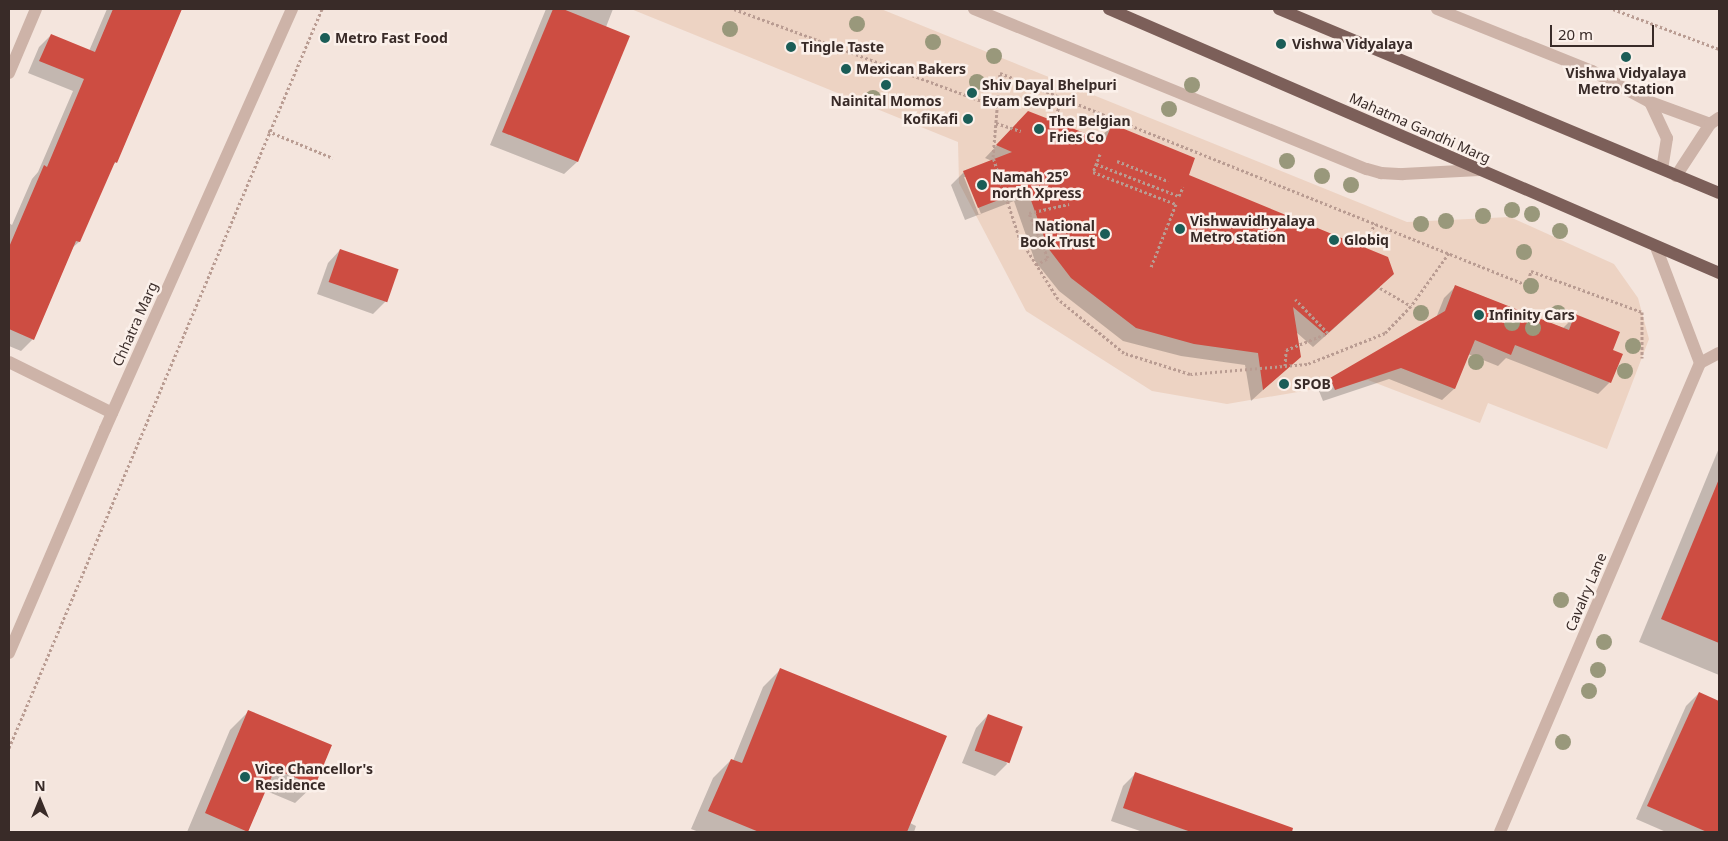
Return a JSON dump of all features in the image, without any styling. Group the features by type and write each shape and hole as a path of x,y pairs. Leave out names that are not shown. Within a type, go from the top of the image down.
{"main road":[{"name":"Mahatma Gandhi Marg","path":"1109,9 1719,273"},
{"path":"1280,9 1719,193"}],"street":[{"path":"9,73 36,9"},
{"name":"Chhatra Marg","path":"9,653 112,413 292,9"},
{"path":"974,9 1366,169 1381,173 1403,174 1479,170"},
{"path":"1437,9 1592,71 1650,102 1715,121 1676,176"},
{"path":"1650,102 1667,138 1662,168"},
{"path":"1656,247 1700,363 1719,352"},
{"path":"9,362 112,413"},
{"name":"Cavalry Lane","path":"1500,832 1700,363"}],"path":[{"path":"9,748 322,9"},
{"path":"734,9 997,106"},
{"path":"1613,9 1719,49"},
{"path":"1449,253 1411,306 1385,334 1307,364 1190,374 1124,353 1058,299 1019,237 993,157 1000,72 1526,284 1531,271 1642,312 1642,358"},
{"path":"1054,120 1063,97"},
{"path":"242,121 333,158"},
{"path":"995,123 1021,131"},
{"path":"1100,154 1093,172 1176,204 1151,267"},
{"path":"1117,161 1168,181"},
{"path":"1096,164 1179,196 1183,187"},
{"path":"1036,265 1048,258 1029,212 1069,204"},
{"path":"1364,247 1375,224"},
{"path":"1380,288 1411,306"},
{"path":"1285,366 1286,350 1328,333 1295,300"}],"shaded area":[{"path":"631,9 881,9 1407,222 1510,217 1614,264 1638,298 1649,339 1607,449 1488,403 1480,423 1368,380 1227,404 1152,391 1026,311 959,183 958,142"}],"building":[{"path":"113,9 182,9 117,163 115,162 80,242 76,241 34,340 9,329 9,247 44,165 47,167 84,79 39,61 51,34 95,52"},
{"path":"553,9 563,9 630,36 578,162 502,132"},
{"name":"Vishwavidhyalaya Metro station","path":"1028,111 1105,141 1112,124 1195,158 1189,175 1388,257 1394,274 1326,335 1293,307 1301,357 1263,390 1258,353 1194,344 1136,328 1071,278 1048,248 1027,189 978,208 963,171 1012,152 996,145"},
{"path":"340,249 399,269 387,302 329,282"},
{"path":"1455,285 1569,330 1575,314 1620,332 1613,350 1623,354 1611,383 1515,345 1511,355 1475,340 1455,389 1401,368 1335,390 1330,378 1445,311"},
{"path":"1719,479 1719,643 1661,619"},
{"path":"780,668 947,736 907,832 759,832 708,811 731,759 742,763"},
{"path":"1699,692 1719,701 1719,832 1707,832 1647,806"},
{"name":"Vice Chancellor's Residence","path":"248,710 332,745 315,786 275,769 248,832 205,813"},
{"path":"988,714 1023,727 1009,763 975,751"},
{"path":"1135,772 1293,828 1292,832 1191,832 1123,808"}],"place":[{"name":"Metro Fast Food","path":"325,38"},
{"name":"Vishwa Vidyalaya","path":"1281,44"},
{"name":"Tingle Taste","path":"791,47"},
{"name":"Vishwa Vidyalaya Metro Station","path":"1626,57"},
{"name":"Mexican Bakers","path":"846,69"},
{"name":"Nainital Momos","path":"886,85"},
{"name":"Shiv Dayal Bhelpuri Evam Sevpuri","path":"972,93"},
{"name":"KofiKafi","path":"968,119"},
{"name":"The Belgian Fries Co","path":"1039,129"},
{"name":"Namah 25° north Xpress","path":"982,185"},
{"name":"Vishwavidhyalaya Metro station","path":"1180,229"},
{"name":"National Book Trust","path":"1105,234"},
{"name":"Globiq","path":"1334,240"},
{"name":"Infinity Cars","path":"1479,315"},
{"name":"SPOB","path":"1284,384"},
{"name":"Vice Chancellor's Residence","path":"245,777"}]}
